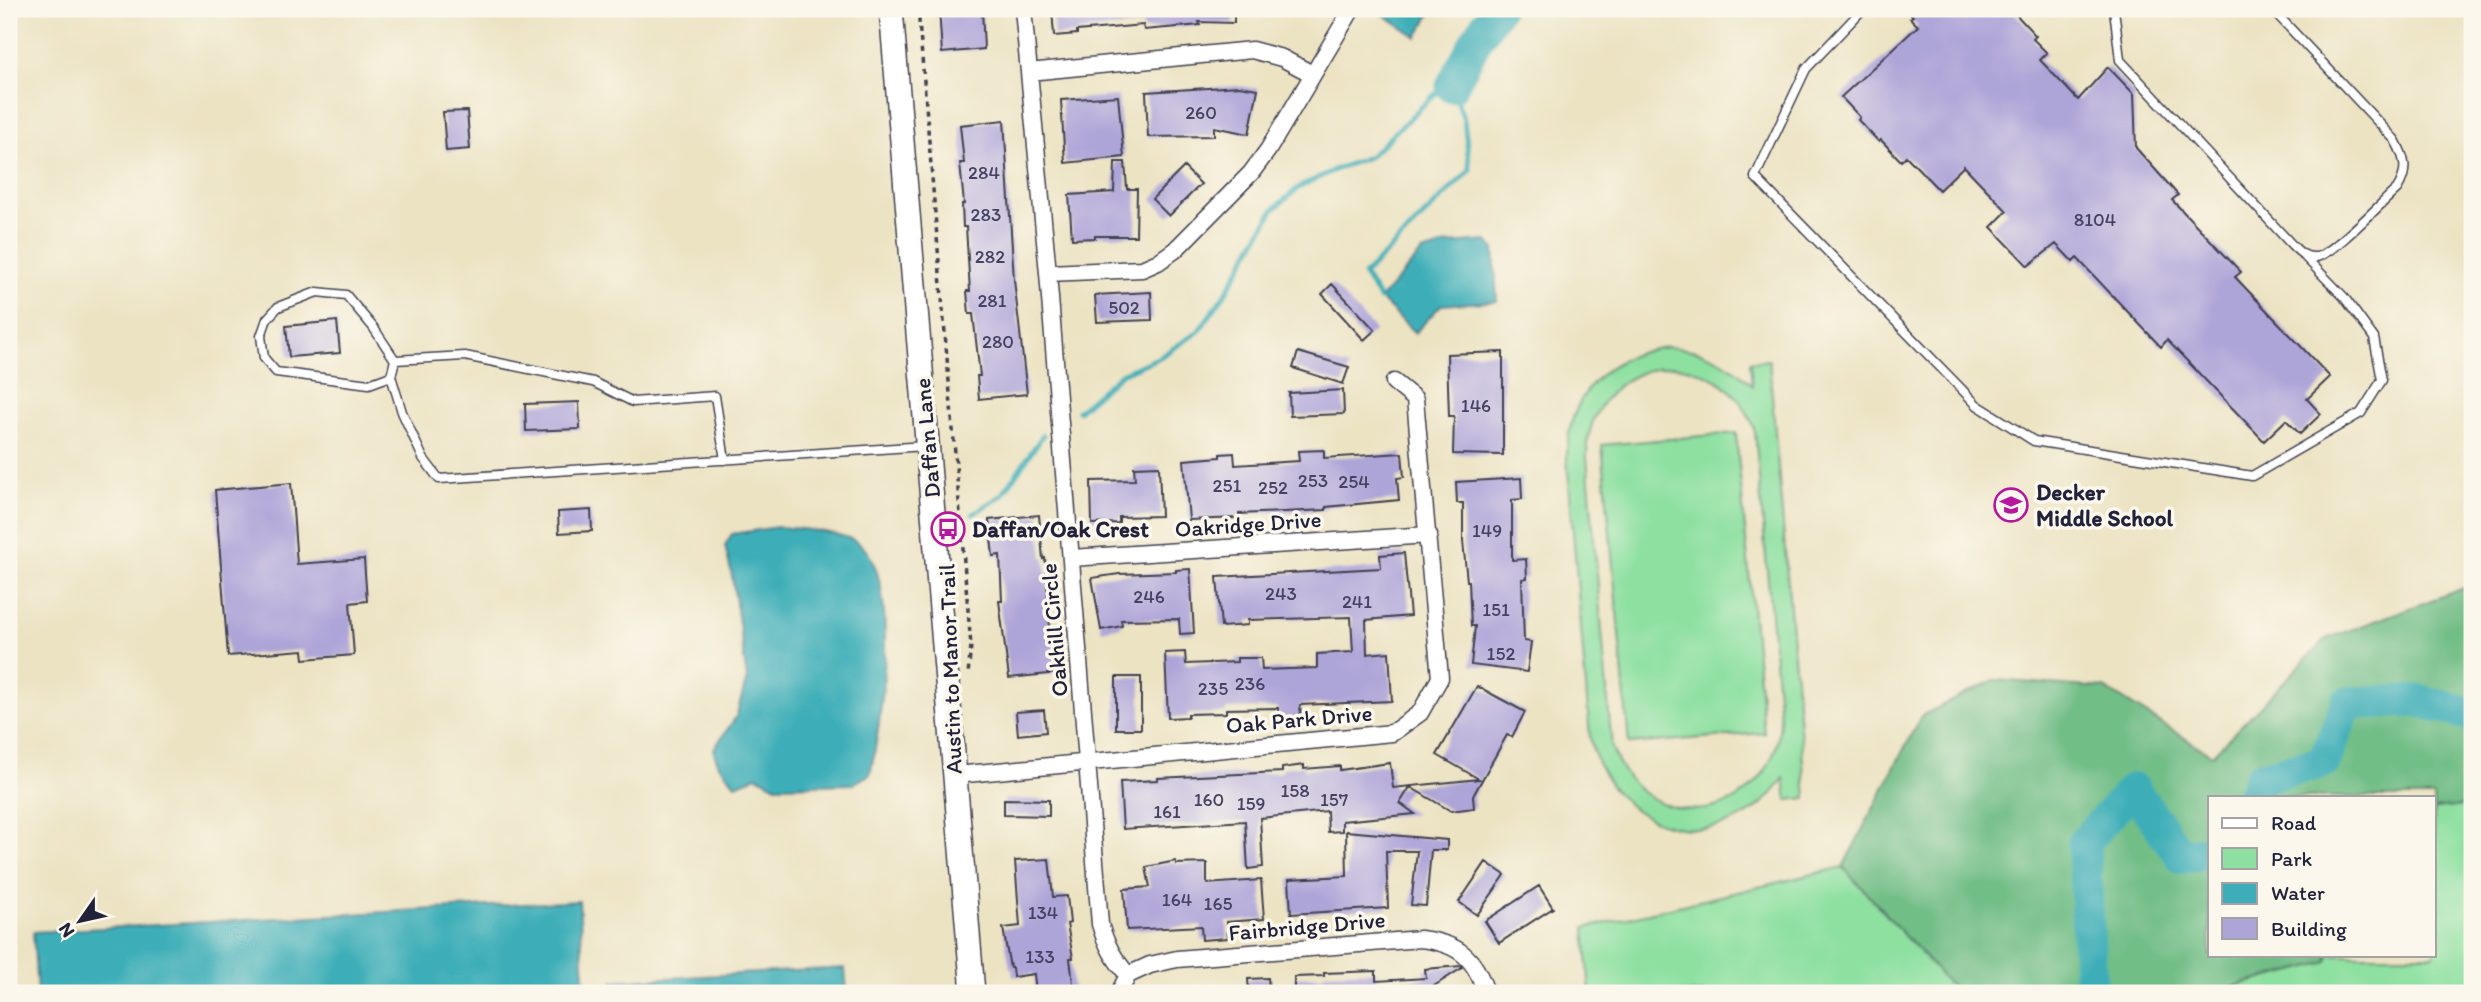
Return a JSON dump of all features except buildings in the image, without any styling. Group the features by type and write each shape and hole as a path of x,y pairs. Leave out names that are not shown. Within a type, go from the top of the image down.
{"street":[{"name":"Daffan Lane","path":"891,9 973,993"},
{"name":"Oakhill Circle","path":"1023,9 1048,273 1100,924 1114,959 1128,975"},
{"path":"1048,273 1142,268 1158,262 1175,250 1251,173 1268,150 1352,9"},
{"path":"1029,72 1252,50 1282,58 1312,74"},
{"name":"Oak Park Drive","path":"956,775 1392,733 1420,713 1440,678 1429,535 1415,399 1394,382"},
{"name":"Oakridge Drive","path":"1071,558 1429,535"},
{"name":"Fairbridge Drive","path":"1128,975 1150,965 1177,959 1420,939 1438,941 1454,947 1469,958 1481,976 1486,993"},
{"path":"1119,993 1128,975"}],"lane":[{"path":"1863,9 1806,69 1755,177 1977,405 2034,441 2252,476 2361,414 2382,380 2374,338 2344,297 2120,60 2114,9"},
{"path":"2272,9 2395,140 2406,160 2404,178 2391,194 2331,249 2317,257 2304,256"},
{"path":"391,376 369,384 276,372 264,358 261,336 267,319 278,307 317,292 346,295 373,327 395,360 391,376 402,412 423,458 439,479 928,446"},
{"path":"395,360 465,356 593,382 633,402 715,396 725,460"}],"path":[{"name":"Austin to Manor Trail","path":"918,9 971,646 967,687"}],"green space":[{"path":"1667,347 1703,353 1724,362 1752,385 1750,362 1769,360 1806,798 1787,800 1784,778 1760,805 1732,822 1703,829 1673,827 1645,816 1621,797 1602,770 1590,737 1567,458 1569,436 1574,415 1594,382 1609,369 1645,351","holes":["1673,366 1714,379 1735,395 1750,418 1755,432 1780,718 1774,753 1758,780 1735,799 1709,808 1680,809 1653,799 1629,779 1612,748 1587,458 1588,439 1593,422 1610,394 1638,374"]},
{"path":"1736,433 1764,733 1629,744 1602,445"},
{"path":"2472,585 2472,805 2436,809 2436,796 2208,796 2208,956 2328,956 2328,962 2207,993 1957,993 1843,867 1921,716 1994,680 2104,688 2212,755 2326,639"},
{"path":"2472,805 2472,993 2207,993 2328,962 2328,956 2436,956 2436,809"},
{"path":"1843,867 1957,993 1590,993 1585,928"}],"water":[{"path":"1375,9 1433,9 1417,37"},
{"path":"1488,241 1494,249 1497,301 1441,305 1415,333 1380,299 1422,252 1448,244"},
{"path":"778,527 830,533 857,542 871,559 880,584 885,652 879,722 870,774 853,784 776,786 757,776 736,785 719,765 713,750 736,717 747,678 725,546 732,534"},
{"path":"579,901 585,993 37,993 33,932"},
{"path":"845,968 847,993 613,993 613,981"}],"waterway":[{"path":"1452,86 1477,39 1497,9"},
{"path":"1078,411 1121,374 1160,357 1198,332 1227,291 1273,210 1298,188 1336,169 1369,157 1435,94 1452,86 1464,120 1470,170 1364,275 1380,299"},
{"path":"973,514 1002,495 1043,435"},
{"path":"2253,796 2261,777 2324,762 2347,703 2421,701 2472,715"},
{"path":"2091,993 2084,842 2133,789 2182,857 2208,851"}],"place":[{"name":"Decker Middle School","path":"2011,505"},
{"name":"Daffan/Oak Crest","path":"948,529"}]}
